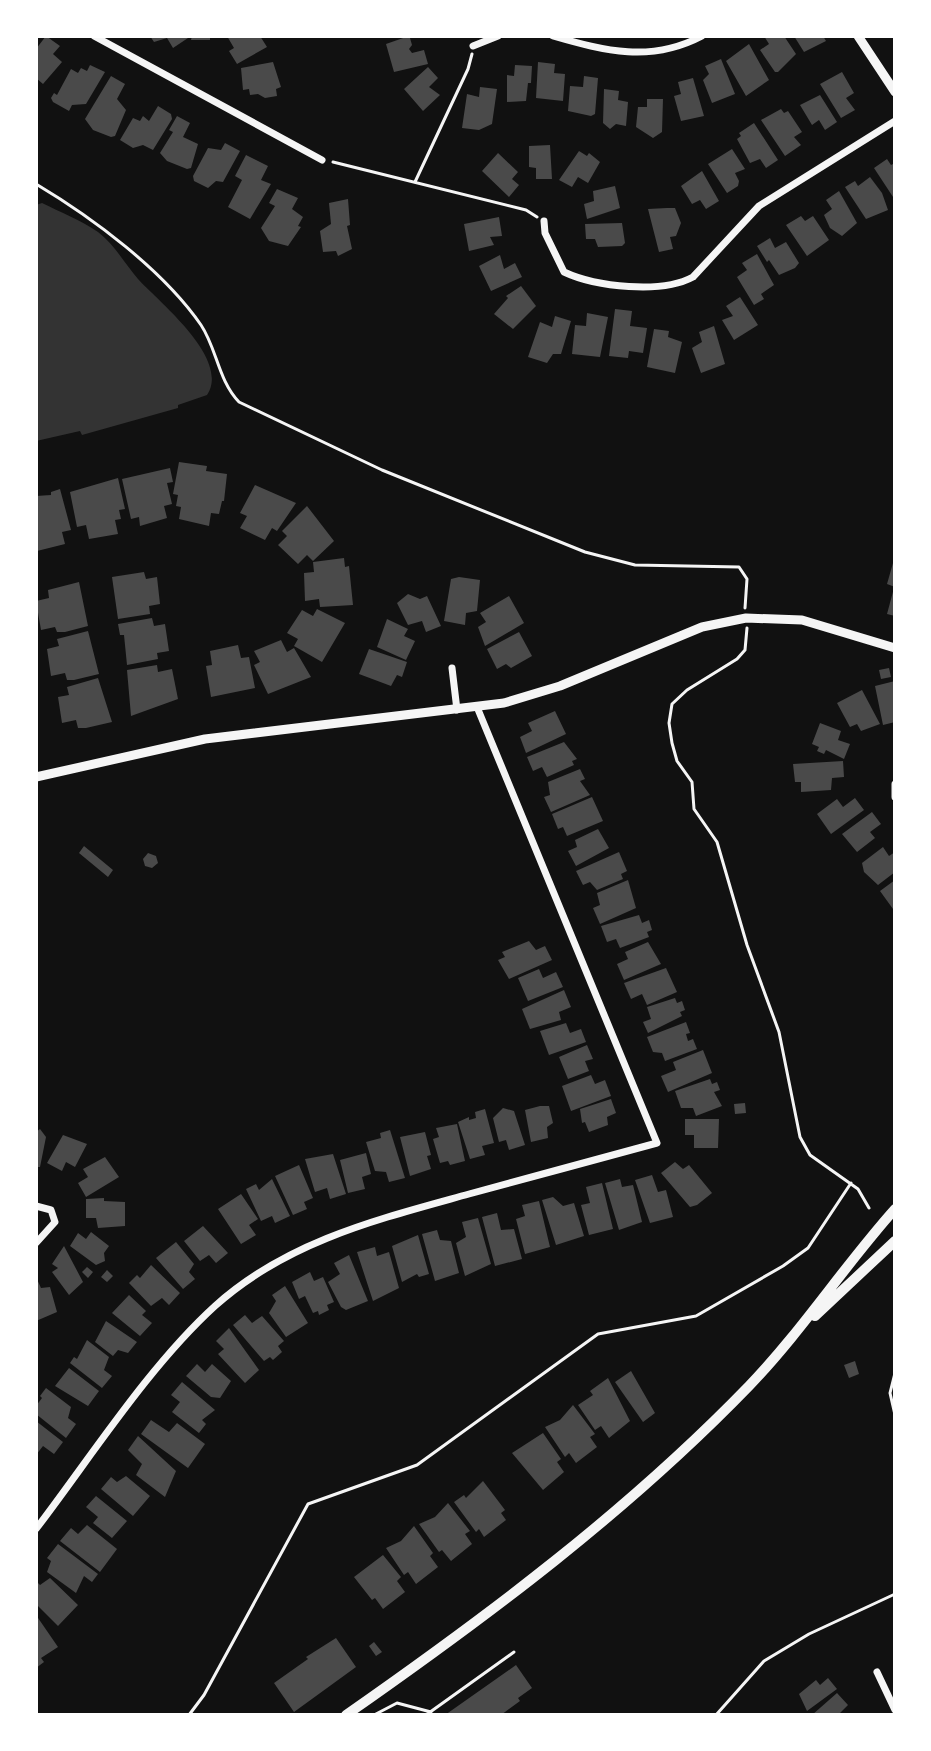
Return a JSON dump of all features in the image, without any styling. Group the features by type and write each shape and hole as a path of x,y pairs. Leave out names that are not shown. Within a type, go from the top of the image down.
{"main road":[{"path":"346,1715 549,1568 657,1477 751,1384 895,1209"},
{"path":"800,1326 895,1241"}],"street":[{"path":"94,36 322,160"},
{"path":"473,46 498,36"},
{"path":"553,36 619,53 642,54 688,43 702,36"},
{"path":"858,36 895,92"},
{"path":"544,221 545,233 564,272 586,279 655,288 680,284 693,277 759,206 895,121"},
{"path":"36,777 205,739 457,710 539,694 693,630 746,618 802,620 895,648"},
{"path":"452,668 457,710"},
{"path":"36,1529 190,1330 237,1288 276,1262 363,1224 657,1143 477,707"},
{"path":"895,784 895,797"},
{"path":"36,1206 51,1210 55,1222 36,1243"},
{"path":"877,1672 895,1710"}],"path":[{"path":"415,182 468,69 473,46"},
{"path":"322,160 526,210 544,221"},
{"path":"36,184 113,234 184,305 205,331 226,385 239,402 382,470 585,552 635,565 739,567 747,579 744,597"},
{"path":"748,639 737,659 687,690 672,704 669,723 672,743 677,761 692,782 694,809 717,842 747,945 779,1032 800,1137 810,1155 851,1183 862,1194 869,1208"},
{"path":"189,1715 204,1695 308,1504 417,1465 598,1334 696,1316 783,1266 808,1248 851,1183"},
{"path":"895,1373 890,1393 895,1415"},
{"path":"716,1715 764,1661 809,1634 895,1594"},
{"path":"426,1715 514,1652"},
{"path":"374,1715 397,1703 431,1712"}],"shaded area":[{"path":"42,203 104,237 138,279 190,332 209,365 212,381 207,395 178,405 178,408 82,435 80,431 36,441 36,205"}],"building":[{"path":"46,36 60,46 53,54 62,62 43,84 36,78 36,49"},
{"path":"150,36 188,38 173,48 167,38 154,42"},
{"path":"192,36 210,36 210,40 191,40"},
{"path":"227,36 260,36 267,47 237,64 229,51 234,48"},
{"path":"764,36 784,36 796,54 778,72 760,50 769,44"},
{"path":"794,36 823,36 826,41 804,52"},
{"path":"410,38 412,45 409,49 412,53 424,50 428,64 394,72 386,44"},
{"path":"749,44 769,80 746,96 726,61"},
{"path":"721,59 735,94 712,103 703,80 709,74 705,66"},
{"path":"273,62 281,87 276,89 277,96 265,98 258,94 250,95 249,89 243,90 241,68"},
{"path":"538,62 555,64 554,73 565,74 563,101 536,98"},
{"path":"90,65 105,72 86,104 72,105 69,111 53,102 51,98 54,93 57,95 71,69 78,73 81,68 87,71"},
{"path":"515,65 532,66 531,83 528,83 526,101 507,102 507,75 514,76"},
{"path":"428,67 438,78 429,87 440,95 423,111 404,89"},
{"path":"842,72 854,93 846,98 855,110 841,118 820,84"},
{"path":"111,76 125,84 117,99 126,110 115,136 111,137 93,130 85,119"},
{"path":"584,76 598,78 595,114 591,116 568,111 570,86 583,87"},
{"path":"693,78 704,116 681,121 674,96 681,94 678,82"},
{"path":"480,87 497,89 492,124 479,130 462,128 467,94 479,97"},
{"path":"604,89 619,91 618,100 628,102 626,126 616,124 610,129 603,123"},
{"path":"820,95 837,122 825,130 819,120 812,125 800,105"},
{"path":"647,99 663,99 662,132 653,138 636,127 638,107 647,107"},
{"path":"158,106 171,114 172,119 153,150 143,145 133,148 120,140 133,118 140,121 143,116 149,121"},
{"path":"781,109 784,113 788,111 802,132 794,137 801,145 785,156 761,120"},
{"path":"177,116 190,123 183,137 198,144 191,168 187,169 167,161 160,153 173,132 169,130"},
{"path":"754,123 778,160 766,168 760,159 750,163 737,139 741,136 739,133"},
{"path":"225,143 240,151 223,182 216,181 208,188 194,181 193,176 208,148 221,150"},
{"path":"550,145 552,179 536,179 536,168 529,167 529,146"},
{"path":"732,149 745,169 735,173 738,186 727,193 708,164"},
{"path":"579,151 587,156 589,153 600,162 588,183 578,177 572,187 559,180"},
{"path":"498,153 518,172 512,179 519,185 509,197 482,171"},
{"path":"246,155 268,166 261,180 271,184 250,219 228,207 242,180 235,176"},
{"path":"887,159 891,165 895,163 895,200 874,168"},
{"path":"702,171 719,201 706,209 700,200 692,204 681,186"},
{"path":"870,177 882,193 888,210 866,219 845,187 855,181 858,186"},
{"path":"615,186 620,208 587,219 584,204 594,201 593,191"},
{"path":"277,189 298,198 292,209 303,217 298,226 301,227 288,246 269,241 261,228 275,206 269,203"},
{"path":"839,191 857,223 842,236 830,228 824,215 832,209 826,200"},
{"path":"348,199 350,225 347,226 352,249 338,256 336,251 323,252 320,231 331,224 329,203"},
{"path":"675,208 681,223 676,236 670,237 673,249 659,252 648,209"},
{"path":"801,216 805,221 813,216 829,240 807,256 786,225"},
{"path":"499,217 502,236 490,237 494,245 469,251 464,224"},
{"path":"622,223 625,243 622,246 598,247 595,239 586,239 585,224"},
{"path":"770,238 775,248 786,242 799,263 795,268 779,275 769,260 767,262 757,246"},
{"path":"757,254 774,285 761,294 764,299 754,305 737,277 747,270 742,263"},
{"path":"500,255 504,269 515,263 522,277 491,291 479,266"},
{"path":"521,286 536,306 513,329 494,314 508,298 506,296"},
{"path":"740,297 758,325 734,340 722,320 733,316 726,306"},
{"path":"615,309 632,311 630,326 647,328 643,353 629,351 628,358 609,356"},
{"path":"587,313 608,317 600,357 572,354 575,325 586,326"},
{"path":"555,316 571,321 561,354 553,354 547,363 528,357 540,322 552,327"},
{"path":"714,326 725,364 701,373 692,348 702,342 699,332"},
{"path":"654,329 669,331 668,337 682,342 675,373 647,367"},
{"path":"179,462 207,466 206,471 227,474 224,501 219,514 211,513 209,526 179,519 181,507 176,506 178,495 173,494"},
{"path":"170,468 173,482 167,483 172,504 164,506 167,518 140,526 139,517 131,519 122,479"},
{"path":"118,478 125,509 119,510 121,519 115,520 118,534 89,539 86,525 77,527 70,492"},
{"path":"255,485 296,503 277,531 272,528 265,540 240,528 247,516 240,513"},
{"path":"60,489 71,530 62,532 65,544 37,551 36,496 51,495 51,492"},
{"path":"307,506 334,541 313,561 307,555 298,564 278,545 287,536 282,531"},
{"path":"895,556 895,587 887,584"},
{"path":"344,558 345,567 349,566 353,605 320,607 319,599 305,601 304,573 314,572 313,562"},
{"path":"144,572 146,579 157,577 160,604 149,606 150,614 118,619 112,577"},
{"path":"451,579 480,580 477,611 466,613 465,625 444,621"},
{"path":"79,582 88,626 65,632 57,632 55,627 41,630 36,601 49,598 48,590"},
{"path":"895,588 895,616 887,614"},
{"path":"408,594 420,599 427,596 441,626 426,632 422,621 408,625 397,603"},
{"path":"509,596 524,623 485,646 478,627 486,622 480,613"},
{"path":"317,609 345,623 322,662 294,646 298,639 287,633 302,610 313,616"},
{"path":"152,618 154,626 165,624 169,651 157,653 158,659 127,665 124,635 120,635 118,624"},
{"path":"387,619 408,629 404,636 415,641 406,660 377,647"},
{"path":"88,631 99,674 74,680 67,680 65,673 51,676 47,649 59,646 57,639"},
{"path":"519,632 532,656 511,668 506,664 497,669 487,649"},
{"path":"281,640 287,652 294,648 311,677 268,694 254,665 260,662 254,651"},
{"path":"238,645 241,658 249,657 255,688 211,697 206,666 212,665 210,651"},
{"path":"369,649 407,662 402,677 397,675 391,686 359,674"},
{"path":"157,665 158,672 172,669 178,699 131,716 127,670"},
{"path":"889,668 891,677 881,679 879,670"},
{"path":"98,678 112,722 86,728 78,728 76,720 62,723 58,697 69,695 67,687"},
{"path":"895,681 895,722 883,725 875,686"},
{"path":"862,690 880,724 861,731 857,724 850,727 837,703"},
{"path":"555,711 566,734 526,753 520,737 532,731 528,723"},
{"path":"820,723 841,731 838,740 850,744 844,759 826,750 824,754 817,751 819,747 812,744"},
{"path":"564,742 577,759 572,761 574,765 547,777 542,767 533,771 527,757"},
{"path":"843,761 844,777 832,778 831,790 801,792 801,782 795,782 793,764"},
{"path":"580,769 585,779 580,781 590,795 551,812 544,797 550,795 548,782"},
{"path":"592,797 603,821 567,836 563,827 558,829 552,814"},
{"path":"855,798 864,810 831,834 817,814 837,799 843,807"},
{"path":"872,812 881,824 870,832 875,838 857,852 842,834"},
{"path":"598,829 609,848 576,866 568,851 577,847 575,840"},
{"path":"84,846 113,870 108,877 79,853"},
{"path":"883,847 889,856 895,852 895,872 878,885 864,872 862,863"},
{"path":"619,852 627,871 621,874 623,879 597,890 590,882 583,885 576,871"},
{"path":"148,853 156,856 158,863 152,868 145,866 143,859"},
{"path":"628,880 636,908 600,924 593,908 600,905 597,893"},
{"path":"895,880 895,907 893,909 880,891"},
{"path":"639,915 642,923 649,920 652,930 647,932 649,937 620,948 616,939 607,942 601,926"},
{"path":"529,941 536,950 545,946 552,960 509,979 498,960 505,957 502,952"},
{"path":"648,942 661,964 624,980 617,964 628,959 625,952"},
{"path":"666,968 677,992 647,1005 642,994 631,999 624,983"},
{"path":"539,969 543,978 556,972 563,987 528,1001 518,978"},
{"path":"564,990 571,1007 559,1012 561,1020 530,1029 522,1009"},
{"path":"675,998 677,1003 682,1001 685,1010 680,1012 682,1016 648,1033 643,1022 651,1019 647,1007"},
{"path":"686,1022 690,1033 686,1034 688,1041 693,1039 697,1049 665,1061 662,1053 653,1052 647,1037"},
{"path":"566,1023 570,1033 581,1029 586,1042 549,1055 540,1031"},
{"path":"587,1045 593,1059 585,1061 589,1071 568,1079 559,1057"},
{"path":"703,1050 712,1073 668,1092 661,1076 676,1070 673,1062"},
{"path":"591,1075 595,1084 605,1080 611,1096 571,1111 562,1086"},
{"path":"710,1079 712,1084 717,1082 720,1090 714,1092 722,1106 696,1116 693,1108 681,1108 675,1091"},
{"path":"611,1099 616,1113 607,1117 608,1125 589,1132 585,1122 582,1123 580,1109"},
{"path":"745,1103 746,1113 735,1114 734,1104"},
{"path":"549,1106 553,1123 547,1127 548,1138 531,1142 525,1110"},
{"path":"503,1108 514,1111 525,1145 509,1150 506,1140 499,1142 493,1118"},
{"path":"485,1109 494,1143 482,1146 485,1155 470,1159 458,1122 469,1117 469,1120 476,1118 475,1112"},
{"path":"685,1119 719,1119 718,1148 694,1148 694,1135 685,1135"},
{"path":"457,1124 465,1161 450,1165 448,1161 440,1163 433,1139 439,1137 436,1128"},
{"path":"40,1129 46,1137 40,1167 36,1167 36,1132"},
{"path":"390,1130 405,1178 389,1182 386,1172 375,1171 366,1142 381,1138 380,1133"},
{"path":"425,1132 431,1169 410,1176 400,1137"},
{"path":"63,1135 87,1144 75,1167 66,1162 62,1171 47,1163"},
{"path":"366,1153 371,1174 362,1177 365,1189 348,1193 340,1160"},
{"path":"333,1154 346,1194 330,1199 327,1188 315,1192 305,1159"},
{"path":"105,1157 119,1177 86,1197 78,1183 88,1177 83,1169"},
{"path":"675,1162 683,1169 689,1165 712,1193 697,1205 690,1207 661,1173"},
{"path":"299,1165 313,1198 304,1202 307,1209 293,1215 275,1176"},
{"path":"652,1175 658,1192 666,1190 673,1217 650,1223 635,1180"},
{"path":"272,1179 290,1216 275,1223 272,1216 261,1221 246,1189 256,1184 259,1190"},
{"path":"620,1179 622,1187 633,1185 642,1222 619,1230 605,1183"},
{"path":"602,1183 613,1229 589,1235 581,1205 590,1203 586,1187"},
{"path":"241,1194 258,1219 249,1225 256,1235 241,1244 218,1209"},
{"path":"553,1197 563,1206 574,1203 584,1236 556,1245 542,1200"},
{"path":"104,1198 104,1201 125,1202 125,1226 98,1228 96,1218 86,1218 86,1199"},
{"path":"539,1201 550,1247 525,1254 516,1219 525,1216 522,1205"},
{"path":"497,1213 501,1230 514,1229 522,1259 495,1266 482,1217"},
{"path":"478,1218 491,1264 465,1276 456,1243 466,1237 462,1222"},
{"path":"203,1226 228,1253 216,1263 209,1255 200,1261 184,1241"},
{"path":"437,1230 440,1240 451,1241 459,1273 435,1281 422,1234"},
{"path":"91,1232 109,1246 104,1253 105,1261 96,1265 70,1246 78,1233 86,1239"},
{"path":"418,1235 429,1274 419,1277 417,1274 402,1282 392,1246"},
{"path":"176,1242 194,1264 189,1272 195,1279 183,1289 156,1258"},
{"path":"64,1246 83,1282 69,1295 52,1272 58,1268 52,1264"},
{"path":"375,1247 377,1256 389,1252 399,1288 373,1301 357,1252"},
{"path":"349,1255 368,1301 346,1310 341,1307 328,1282 340,1274 334,1263"},
{"path":"151,1265 180,1293 169,1305 162,1298 151,1306 129,1283 137,1275 140,1278"},
{"path":"87,1267 93,1272 88,1278 82,1272"},
{"path":"107,1270 113,1276 107,1282 101,1277"},
{"path":"310,1272 314,1281 323,1277 334,1302 327,1305 329,1310 319,1315 318,1311 313,1313 305,1296 299,1299 292,1282"},
{"path":"36,1277 41,1288 50,1287 57,1312 36,1321"},
{"path":"285,1286 308,1323 286,1337 269,1313 276,1301 272,1295"},
{"path":"129,1295 146,1311 142,1315 152,1323 140,1336 112,1313"},
{"path":"245,1315 252,1323 262,1316 284,1341 278,1346 282,1352 273,1360 270,1357 264,1361 233,1325"},
{"path":"106,1321 137,1342 128,1353 118,1350 113,1356 95,1342"},
{"path":"229,1328 259,1370 245,1383 218,1354 224,1349 216,1341"},
{"path":"87,1340 109,1357 104,1370 112,1376 102,1388 70,1363 74,1357 77,1359"},
{"path":"855,1361 859,1374 849,1378 844,1365"},
{"path":"197,1364 205,1372 212,1364 231,1381 220,1398 211,1397 186,1376"},
{"path":"69,1368 99,1391 88,1406 55,1386"},
{"path":"631,1371 655,1413 643,1422 615,1382"},
{"path":"608,1378 630,1421 609,1438 601,1426 595,1430 578,1405 593,1395 590,1391"},
{"path":"182,1382 215,1410 202,1420 206,1424 199,1433 172,1412 180,1402 171,1395"},
{"path":"46,1388 71,1407 68,1418 76,1424 66,1438 36,1414 36,1406"},
{"path":"573,1405 595,1434 590,1437 597,1447 576,1463 569,1453 565,1457 545,1427 560,1420"},
{"path":"151,1420 169,1432 177,1423 205,1444 188,1468 141,1434"},
{"path":"36,1421 63,1442 54,1454 43,1446 36,1455"},
{"path":"543,1433 561,1459 557,1462 564,1472 543,1490 512,1453"},
{"path":"138,1436 176,1471 165,1497 136,1475 142,1464 128,1450"},
{"path":"126,1476 150,1496 133,1516 101,1489 111,1477 117,1482"},
{"path":"483,1481 505,1510 501,1513 506,1520 484,1537 479,1529 476,1532 454,1502 464,1495 466,1498"},
{"path":"96,1496 127,1521 112,1538 93,1523 98,1517 86,1507"},
{"path":"448,1503 470,1531 465,1534 472,1544 451,1561 442,1550 439,1552 419,1524 435,1517"},
{"path":"87,1525 117,1549 100,1572 60,1541 71,1528 78,1534"},
{"path":"414,1526 433,1553 430,1556 438,1567 416,1584 408,1572 404,1575 386,1548 401,1541"},
{"path":"58,1544 98,1574 92,1582 84,1576 76,1593 47,1572 51,1561 47,1558"},
{"path":"383,1555 401,1577 397,1581 405,1592 383,1609 354,1577"},
{"path":"50,1578 78,1605 58,1626 36,1604 36,1581 40,1585"},
{"path":"36,1615 58,1647 41,1658 44,1662 36,1668"},
{"path":"336,1638 356,1667 294,1712 274,1683"},
{"path":"374,1642 382,1652 376,1656 369,1646"},
{"path":"516,1665 532,1688 501,1715 445,1715"},
{"path":"828,1678 837,1689 807,1711 799,1694 816,1680 820,1685"},
{"path":"837,1693 848,1705 838,1715 812,1715"}]}
